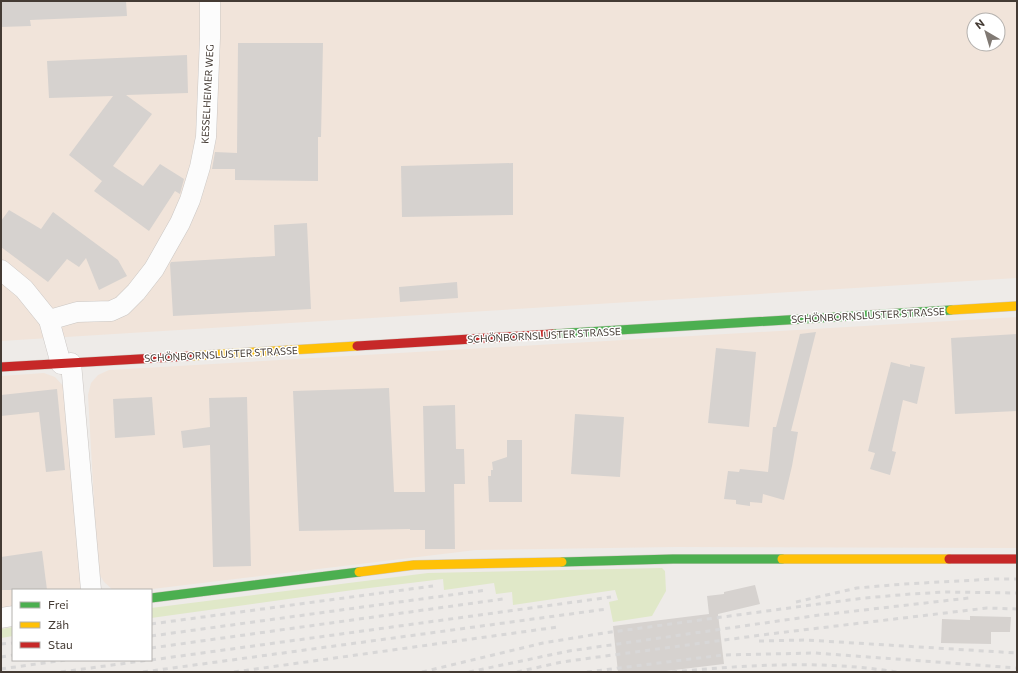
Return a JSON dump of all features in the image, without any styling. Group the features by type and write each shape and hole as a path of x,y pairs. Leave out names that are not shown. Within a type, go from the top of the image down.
{"street":[{"name":"KESSELHEIMER WEG","path":"49,320 77,312 111,311 122,306 136,292 154,269 180,223 190,200 200,167 206,136 210,54 210,1"},
{"path":"1,270 24,289 49,320 66,363 91,589"},
{"name":"SCHÖNBORNSLUSTER STRASSE","path":"1,367 1017,306"},
{"path":"152,598 414,565 673,559 1017,559"},
{"path":"1,618 12,616"}],"shaded area":[{"path":"1,1 1017,1 1017,278 1,341"},
{"path":"1017,317 1017,548 675,547 476,550 152,589 112,589 104,582 98,572 88,395 91,383 98,375 109,370"},
{"path":"44,373 55,377 64,387 83,589 12,589 12,612 1,613 1,376"}],"green space":[{"path":"662,568 665,571 666,591 652,616 613,622 609,602 618,600 615,590 513,605 512,592 496,594 494,583 444,590 443,579 152,618 152,608 428,573"},
{"path":"12,627 12,636 1,638 1,629"}],"building":[{"path":"1,1 126,1 127,16 30,20 31,26 1,27"},
{"path":"238,43 323,43 321,137 318,137 318,181 235,180 235,169 212,169 215,152 237,153"},
{"path":"187,55 188,93 126,95 152,114 113,166 143,186 160,164 184,179 180,194 175,191 149,231 94,191 102,181 69,155 113,96 49,98 47,61"},
{"path":"513,163 513,215 402,217 401,166"},
{"path":"9,210 41,229 53,212 118,260 127,276 99,290 86,258 79,267 67,259 48,282 1,247 1,221"},
{"path":"307,223 311,309 173,316 171,262 275,256 274,225"},
{"path":"457,282 458,298 400,302 399,287"},
{"path":"816,332 791,431 798,432 784,500 763,494 762,503 750,502 750,506 736,504 736,500 724,499 728,471 739,472 740,469 768,472 773,427 776,427 800,334"},
{"path":"1017,334 1017,411 955,414 951,338"},
{"path":"716,348 756,352 749,427 708,423"},
{"path":"891,362 910,367 910,364 925,367 917,404 903,400 892,451 896,452 890,475 870,469 875,453 868,451"},
{"path":"389,388 394,492 425,492 423,406 455,405 456,449 464,449 465,484 454,484 455,549 425,549 425,530 299,531 293,391"},
{"path":"57,389 65,470 46,472 39,412 1,416 1,395"},
{"path":"152,397 155,435 115,438 113,399"},
{"path":"247,397 251,566 213,567 210,445 183,448 181,431 210,427 209,398"},
{"path":"575,414 624,417 620,477 571,474"},
{"path":"507,440 522,440 522,502 489,502 488,476 491,476 491,470 493,470 492,462 507,457"},
{"path":"42,551 47,589 1,590 1,557"},
{"path":"755,585 760,604 718,614 724,664 658,672 618,672 613,626 709,614 707,596 724,594 724,592"},
{"path":"970,616 1011,617 1010,632 991,632 991,644 941,643 942,619 970,620"}],"railway":[{"path":"796,602 857,588 904,584 1017,579"},
{"path":"152,624 433,586"},
{"path":"152,636 487,590"},
{"path":"422,672 543,643 604,633 826,603 865,598 946,592 1017,593"},
{"path":"152,660 611,597"},
{"path":"469,672 569,651 820,615 969,598"},
{"path":"152,648 503,599"},
{"path":"517,672 562,662 769,634 987,608 1017,609"},
{"path":"143,672 607,609"},
{"path":"234,672 558,627"},
{"path":"759,641 806,640 1017,653"},
{"path":"1,644 12,643"},
{"path":"587,672 723,655 815,653 1017,668"},
{"path":"1,657 12,655"},
{"path":"1,669 58,661"},
{"path":"61,672 142,661"},
{"path":"672,672 728,667 784,665 841,666 897,672"}],"traffic: fast":[{"path":"553,334 951,310"},
{"path":"562,562 673,559 782,559"},
{"path":"152,598 359,572"}],"traffic: slow":[{"path":"951,310 1017,306"},
{"path":"191,356 357,346"},
{"path":"782,559 949,559"},
{"path":"359,572 414,565 562,562"}],"traffic: jam":[{"path":"357,346 553,334"},
{"path":"1,367 191,356"},
{"path":"949,559 1017,559"}]}
